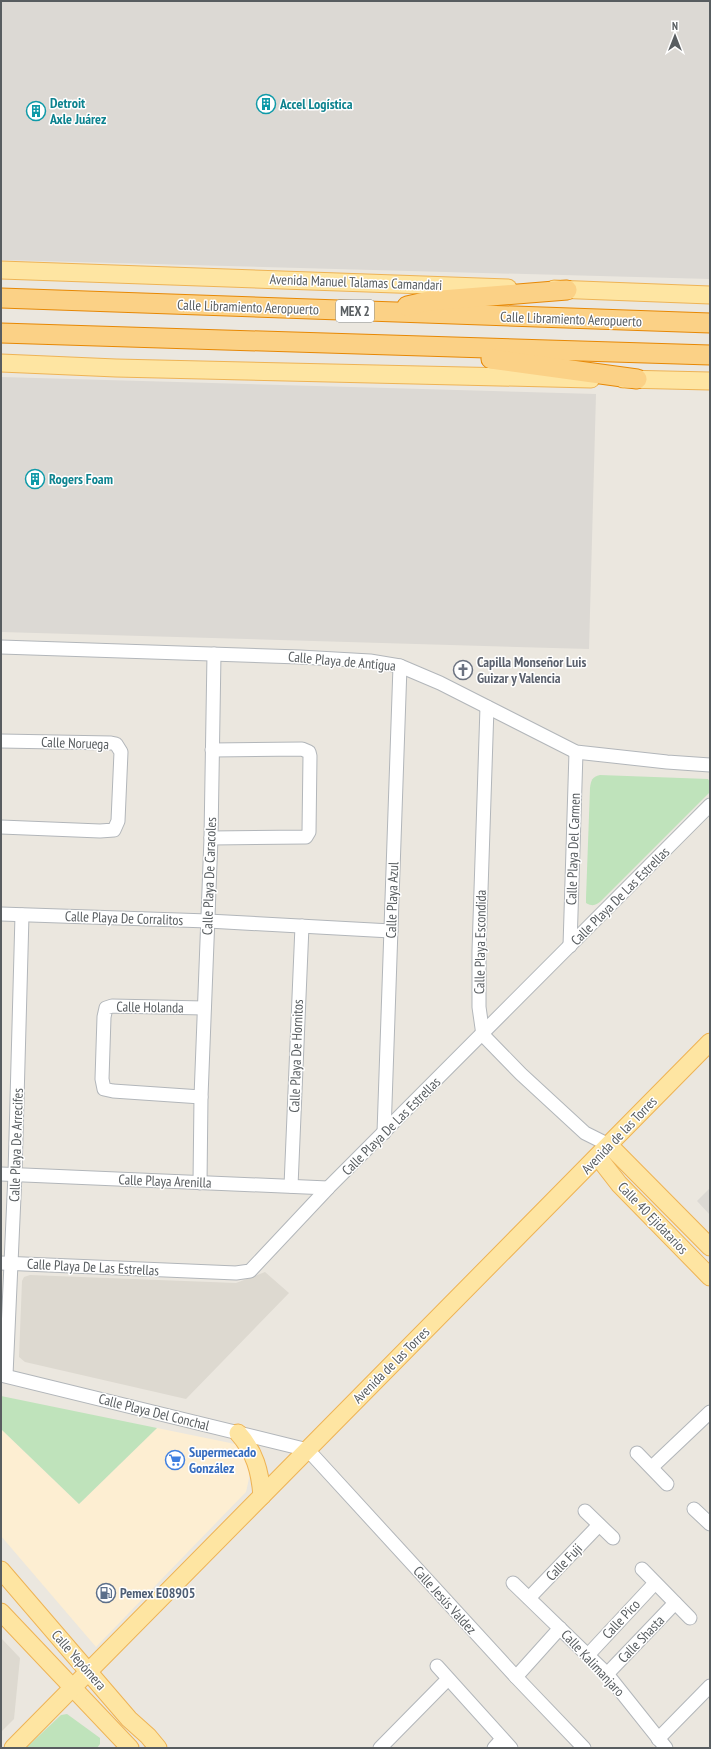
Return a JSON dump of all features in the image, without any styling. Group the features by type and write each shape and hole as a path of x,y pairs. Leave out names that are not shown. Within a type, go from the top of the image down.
{"highway":[{"path":"377,312 429,301 567,290"},
{"name":"Calle Libramiento Aeropuerto","path":"1,298 710,323"},
{"path":"1,333 710,354"},
{"path":"391,345 637,378"}],"main road":[{"name":"Avenida Manuel Talamas Camandari","path":"1,270 710,295"},
{"path":"1,363 116,368 586,380 637,378 710,381"},
{"name":"Avenida de las Torres","path":"13,1748 710,1042"},
{"name":"Calle 40 Ejidatarios","path":"603,1151 710,1247"},
{"name":"Calle 40 Ejidatarios","path":"603,1151 619,1184 710,1277"},
{"path":"238,1433 247,1444 256,1461 261,1481 262,1496"},
{"name":"Calle Yepómera","path":"1,1570 129,1719 148,1736 158,1748"},
{"name":"Calle Yepómera","path":"1,1612 124,1746"},
{"path":"124,1746 129,1731 129,1719"}],"street":[{"name":"Calle Playa de Antigua","path":"1,647 300,657 370,661 400,666 440,683 576,752 710,765"},
{"name":"Calle Playa De Caracoles","path":"200,1183 201,1097 211,838 214,654"},
{"name":"Calle Playa Azul","path":"384,1133 400,666"},
{"name":"Calle Playa Escondida","path":"483,1035 479,1007 479,951 486,707"},
{"name":"Calle Noruega","path":"1,741 111,743 116,744 121,752 118,821 114,830 100,831 1,827"},
{"path":"211,838 306,837 308,832 310,756 309,752 302,749 212,750"},
{"name":"Calle Playa Del Carmen","path":"570,946 576,752"},
{"name":"Calle Playa De Las Estrellas","path":"6,1263 245,1272 254,1267 328,1188 483,1035 710,806"},
{"name":"Calle Playa De Corralitos","path":"1,914 208,921 391,931"},
{"name":"Calle Playa De Arrecifes","path":"3,1375 6,1263 15,1174 22,915"},
{"name":"Calle Playa De Hornitos","path":"291,1186 302,926"},
{"name":"Calle Holanda","path":"201,1097 112,1091 104,1089 102,1079 103,1040 106,1008 118,1006 204,1008"},
{"path":"483,1035 506,1059 603,1151"},
{"name":"Calle Playa Arenilla","path":"1,1174 328,1188"},
{"name":"Calle Playa Del Conchal","path":"3,1375 308,1450"},
{"path":"652,1467 710,1412"},
{"name":"Calle Jesús Valdez","path":"308,1450 516,1677 584,1748"},
{"path":"637,1453 667,1484"},
{"path":"694,1509 710,1524"},
{"path":"585,1511 612,1538"},
{"name":"Calle Fuji","path":"529,1598 599,1525"},
{"path":"642,1569 690,1618"},
{"name":"Calle Kalimanjaro","path":"513,1583 607,1674 662,1743"},
{"name":"Calle Pico","path":"588,1654 655,1583"},
{"name":"Calle Shasta","path":"607,1674 675,1603"},
{"path":"516,1677 560,1628"},
{"path":"437,1666 502,1745"},
{"path":"380,1748 448,1679"},
{"path":"662,1743 710,1686"}],"shaded area":[{"path":"1,1 710,1 710,279 1,260"},
{"path":"1,377 596,394 589,649 1,632"},
{"path":"710,1188 710,1215 697,1201"},
{"path":"265,1272 289,1293 186,1399 25,1362 19,1357 22,1281 24,1277 30,1275 236,1283"},
{"path":"157,1428 245,1446 253,1460 246,1492 96,1647 1,1536 1,1429 79,1504"},
{"path":"1,1638 20,1658 14,1719 1,1732"}],"green space":[{"path":"600,775 708,779 710,782 710,792 601,901 593,905 586,903 590,788 592,779"},
{"path":"1,1396 157,1428 79,1504 1,1429"},
{"path":"67,1714 100,1738 100,1744 97,1748 26,1748 61,1715"}],"place":[{"name":"Accel Logística","path":"266,104"},
{"name":"Detroit Axle Juárez","path":"36,111"},
{"name":"Rogers Foam","path":"35,479"},
{"name":"Capilla Monseñor Luis Guizar y Valencia","path":"463,670"},
{"name":"Supermecado González","path":"175,1460"},
{"name":"Pemex E08905","path":"106,1593"}]}
